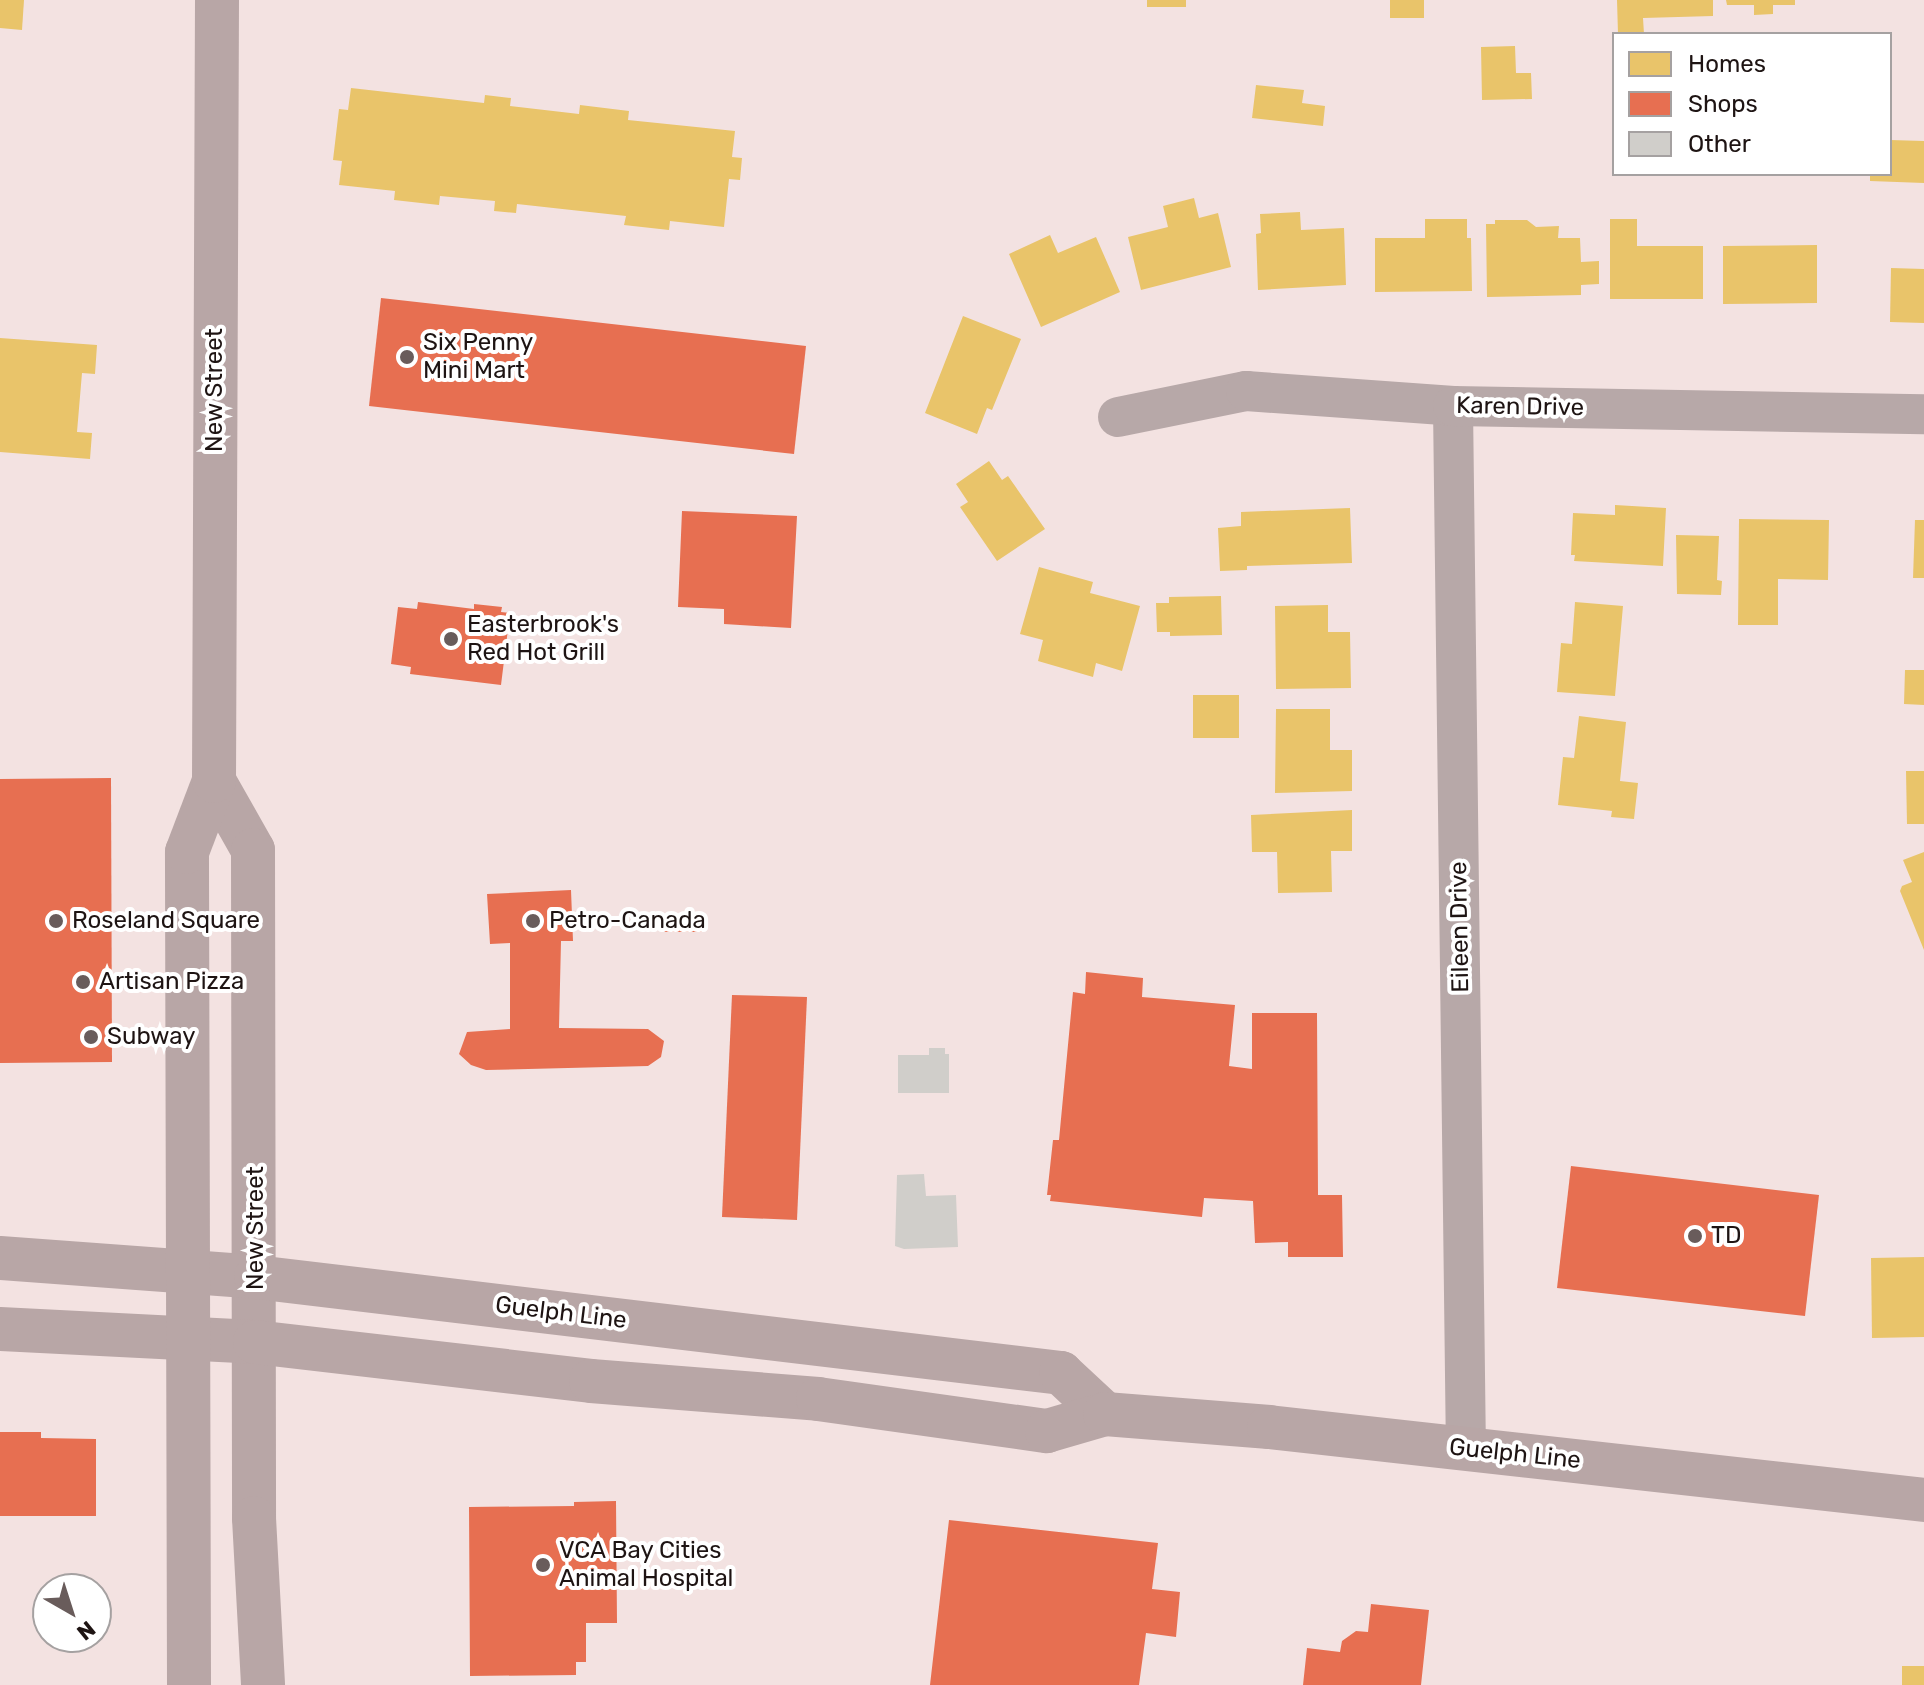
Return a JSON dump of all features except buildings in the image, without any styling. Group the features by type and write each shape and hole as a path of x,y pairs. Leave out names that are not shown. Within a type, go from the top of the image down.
{"main road":[{"name":"New Street","path":"189,1685 187,852 214,781 217,0"},
{"name":"New Street","path":"214,781 253,850 254,1518 263,1685"},
{"name":"Guelph Line","path":"0,1258 256,1277 1061,1373 1105,1414"},
{"name":"Guelph Line","path":"0,1329 255,1342 591,1381 818,1399 1047,1431 1105,1414 1466,1448 1924,1500"}],"street":[{"name":"Karen Drive","path":"1118,417 1246,391 1453,406 1924,414"},
{"name":"Eileen Drive","path":"1453,406 1466,1448"}],"place":[{"name":"Six Penny Mini Mart","path":"407,357"},
{"name":"Easterbrook's Red Hot Grill","path":"451,639"},
{"name":"Roseland Square","path":"56,921"},
{"name":"Petro-Canada","path":"533,921"},
{"name":"Artisan Pizza","path":"83,982"},
{"name":"Subway","path":"91,1037"},
{"name":"TD","path":"1695,1236"},
{"name":"VCA Bay Cities Animal Hospital","path":"543,1565"}]}
